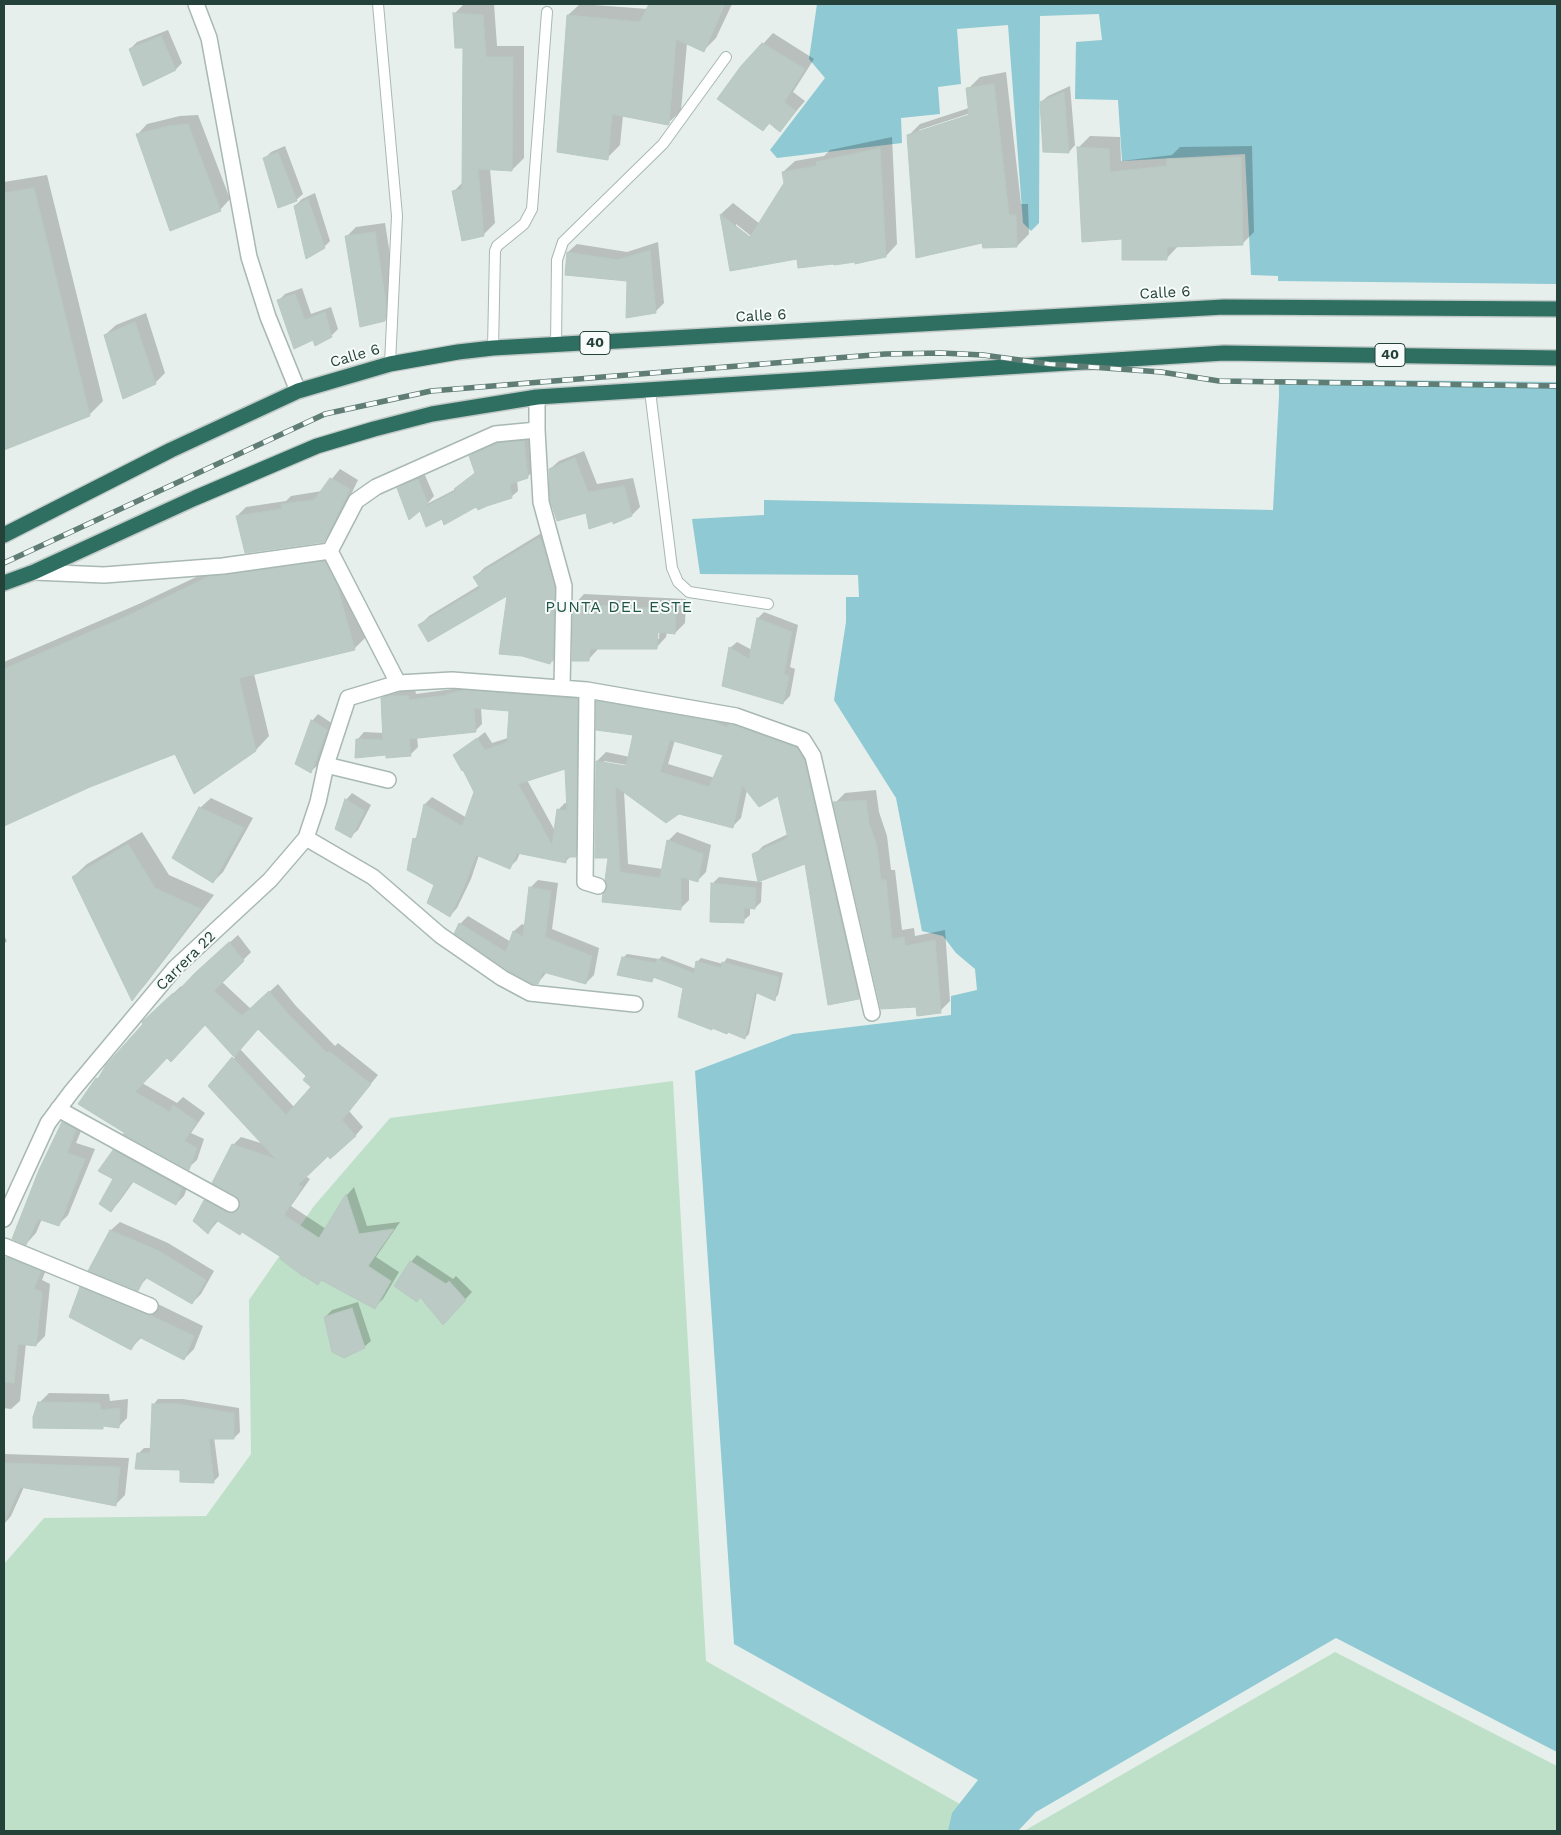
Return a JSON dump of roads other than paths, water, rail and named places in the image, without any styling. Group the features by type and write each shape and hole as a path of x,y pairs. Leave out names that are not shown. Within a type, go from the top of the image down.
{"highway":[{"name":"Calle 6","path":"4,535 171,450 298,391 390,364 458,352 493,348 1224,307 1557,309"},
{"name":"40","path":"4,583 34,572 195,498 316,446 374,428 432,414 537,397 1224,353 1557,358"}],"street":[{"path":"196,4 209,38 249,257 268,317 298,391"},
{"path":"537,397 536,430 541,502 564,586 562,688"},
{"path":"330,551 356,501 376,487 495,434 536,430"},
{"path":"34,572 104,575 224,566 330,551"},
{"path":"330,551 398,683 452,680 587,690 736,716 803,740 813,756 872,1013"},
{"name":"Carrera 22","path":"4,1219 48,1123 58,1109 175,968 270,880 306,838 318,802 326,765 348,698 398,683"},
{"path":"587,690 585,882 598,886"},
{"path":"326,765 388,780"},
{"path":"306,838 373,877 440,935 502,978 530,993 635,1004"},
{"path":"58,1109 231,1204"},
{"path":"4,1246 150,1306"}],"lane":[{"path":"378,4 397,216 390,364"},
{"path":"493,348 495,251 497,246 524,224 532,209 547,12"},
{"path":"556,345 557,260 563,242 663,144 726,57"},
{"path":"650,391 672,568 678,582 690,592 768,604"}],"water":[{"path":"817,4 1557,4 1557,1752 1336,1638 1036,1812 1018,1831 948,1831 952,1813 978,1780 734,1644 695,1071 793,1034 951,1015 951,996 977,990 975,969 956,953 943,936 922,931 896,798 834,700 846,622 846,597 859,597 858,575 700,574 692,519 764,515 764,500 1273,510 1279,396 1278,276 1251,275 1245,154 1122,161 1118,100 1075,99 1076,42 1102,40 1099,14 1040,16 1039,223 1031,231 1023,223 1008,25 957,29 961,84 938,87 940,114 901,118 902,143 777,158 770,150 825,78 809,59"}],"railway":[{"path":"4,563 325,414 431,391 885,354 941,353 983,355 1049,364 1161,372 1219,381 1557,386"}],"district":[{"name":"PUNTA DEL ESTE","path":"619,607"}]}
